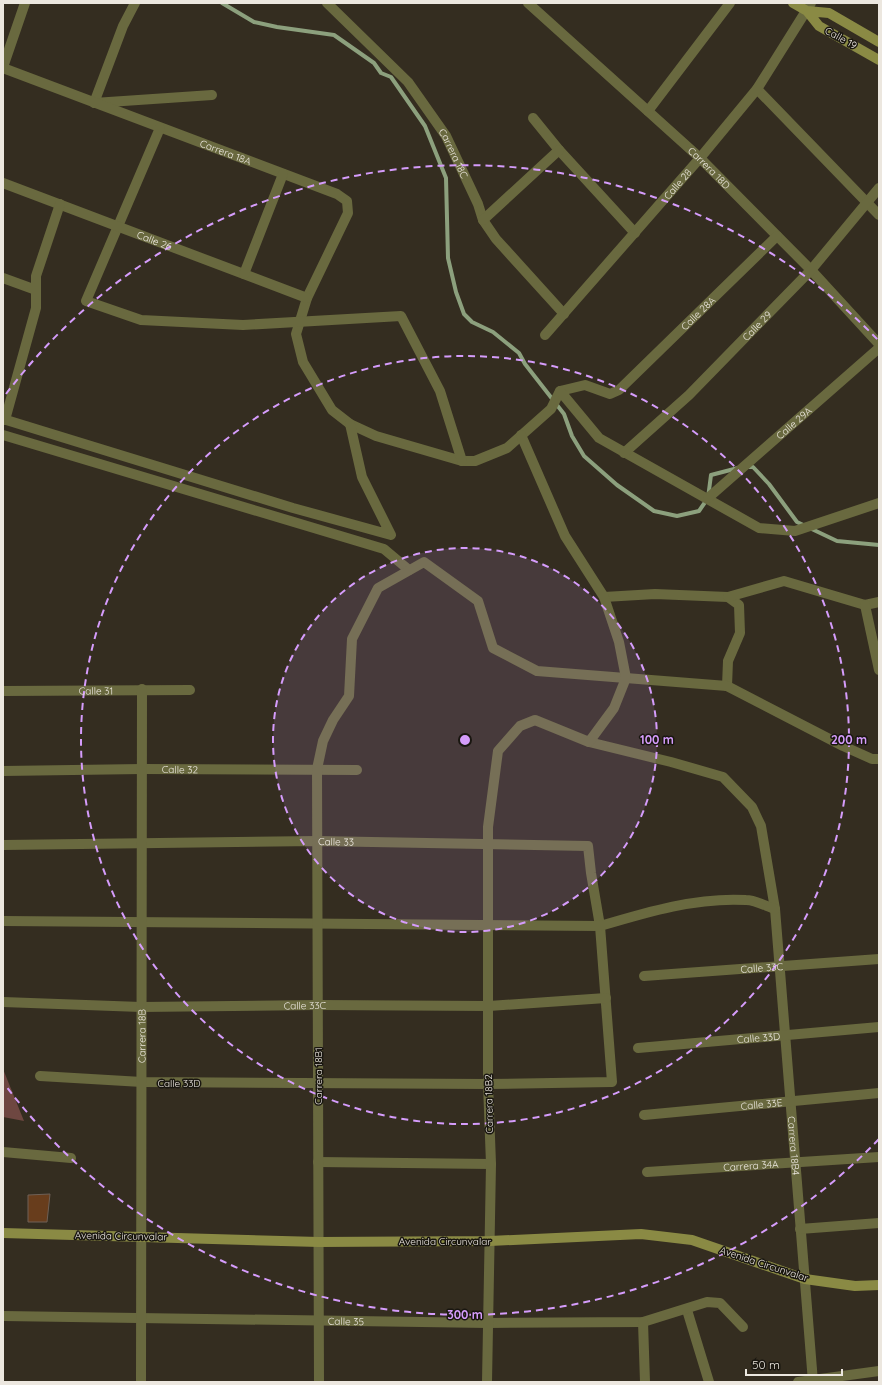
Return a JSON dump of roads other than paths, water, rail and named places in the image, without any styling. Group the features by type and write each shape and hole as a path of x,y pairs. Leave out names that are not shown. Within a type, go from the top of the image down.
{"main road":[{"name":"Calle 19","path":"793,3 829,13 879,42"},
{"name":"Calle 19","path":"809,7 819,26 879,60"},
{"name":"Avenida Circunvalar","path":"3,1233 319,1242 490,1241 641,1234 692,1240 805,1279 855,1286 879,1285"}],"street":[{"path":"3,68 25,3"},
{"path":"135,3 123,26 94,103 212,95"},
{"name":"Carrera 18C","path":"327,3 408,82 446,136 478,204 483,220 496,239 564,314"},
{"name":"Carrera 18D","path":"528,3 700,158 811,270 879,344"},
{"path":"648,111 730,3"},
{"name":"Calle 28","path":"545,334 635,233 758,89 809,7"},
{"name":"Carrera 18A","path":"3,68 337,194 347,201 348,213 307,298"},
{"path":"758,89 879,215"},
{"path":"533,118 559,150 635,233"},
{"path":"160,128 119,227 86,301 141,320 243,325 401,316 440,391 462,461"},
{"path":"483,220 559,150"},
{"path":"244,274 283,174"},
{"name":"Calle 26","path":"3,183 307,298"},
{"name":"Calle 29","path":"624,453 689,395 811,270 879,188"},
{"path":"60,204 36,276 36,308 4,419 293,508 391,535 362,477 350,424"},
{"name":"Calle 28A","path":"560,391 585,385 610,394 619,390 777,236"},
{"path":"3,278 36,290"},
{"path":"307,298 296,334 303,362 332,410 350,424 376,436 462,461 475,461 507,448 551,410 560,391 600,438 624,453 708,498 759,528 795,531 879,503"},
{"name":"Calle 29A","path":"708,498 879,348"},
{"path":"3,434 384,549 408,570"},
{"path":"522,435 565,536 604,596 619,642 626,678 614,708 590,742"},
{"name":"Carrera 18B1","path":"319,1382 317,770 323,740 333,720 349,696 352,639 378,588 424,562 478,600 493,648 537,672 626,678"},
{"path":"604,596 655,594 728,597 784,582 865,605 879,602"},
{"path":"726,686 728,661 740,633 739,606 728,597"},
{"path":"865,605 879,670"},
{"path":"626,678 726,686 843,746 872,759 879,759"},
{"name":"Calle 31","path":"3,691 142,689 190,690"},
{"name":"Carrera 18B","path":"141,1382 142,689"},
{"name":"Carrera 18B2","path":"487,1382 490,1241 488,1084 488,827 498,751 520,726 535,720 590,742"},
{"name":"Carrera 18B4","path":"590,742 723,776 752,807 761,826 775,909 813,1380"},
{"name":"Calle 32","path":"3,771 142,769 357,770"},
{"name":"Calle 33","path":"3,845 142,842 317,841 588,846 600,926"},
{"path":"3,921 600,926 648,912 702,902 747,900 775,909"},
{"path":"318,1083 488,1084 612,1082 600,926"},
{"name":"Calle 33C","path":"644,976 879,959"},
{"name":"Calle 33C","path":"3,1002 142,1007 318,1004 489,1006 606,998"},
{"name":"Calle 33D","path":"638,1048 879,1027"},
{"name":"Calle 33D","path":"40,1076 142,1082 318,1083"},
{"name":"Calle 33E","path":"644,1115 879,1092"},
{"path":"3,1152 71,1158"},
{"name":"Carrera 34A","path":"647,1172 879,1157"},
{"path":"318,1162 490,1164"},
{"path":"800,1229 879,1223"},
{"name":"Calle 35","path":"3,1316 488,1323 643,1322 686,1310 707,1302 720,1303 744,1327"},
{"path":"686,1310 709,1382"},
{"path":"643,1322 645,1382"},
{"path":"798,1382 879,1371"}],"waterway":[{"path":"222,3 254,22 277,27 334,35 374,63 381,73 391,77 425,126 446,178 448,258 456,292 464,314 472,322 493,332 519,353 525,364 564,414 572,436 584,456 617,485 654,511 677,516 699,511 708,498 711,475 738,468"},
{"path":"747,467 753,467 769,484 797,522 837,541 879,545"}]}
